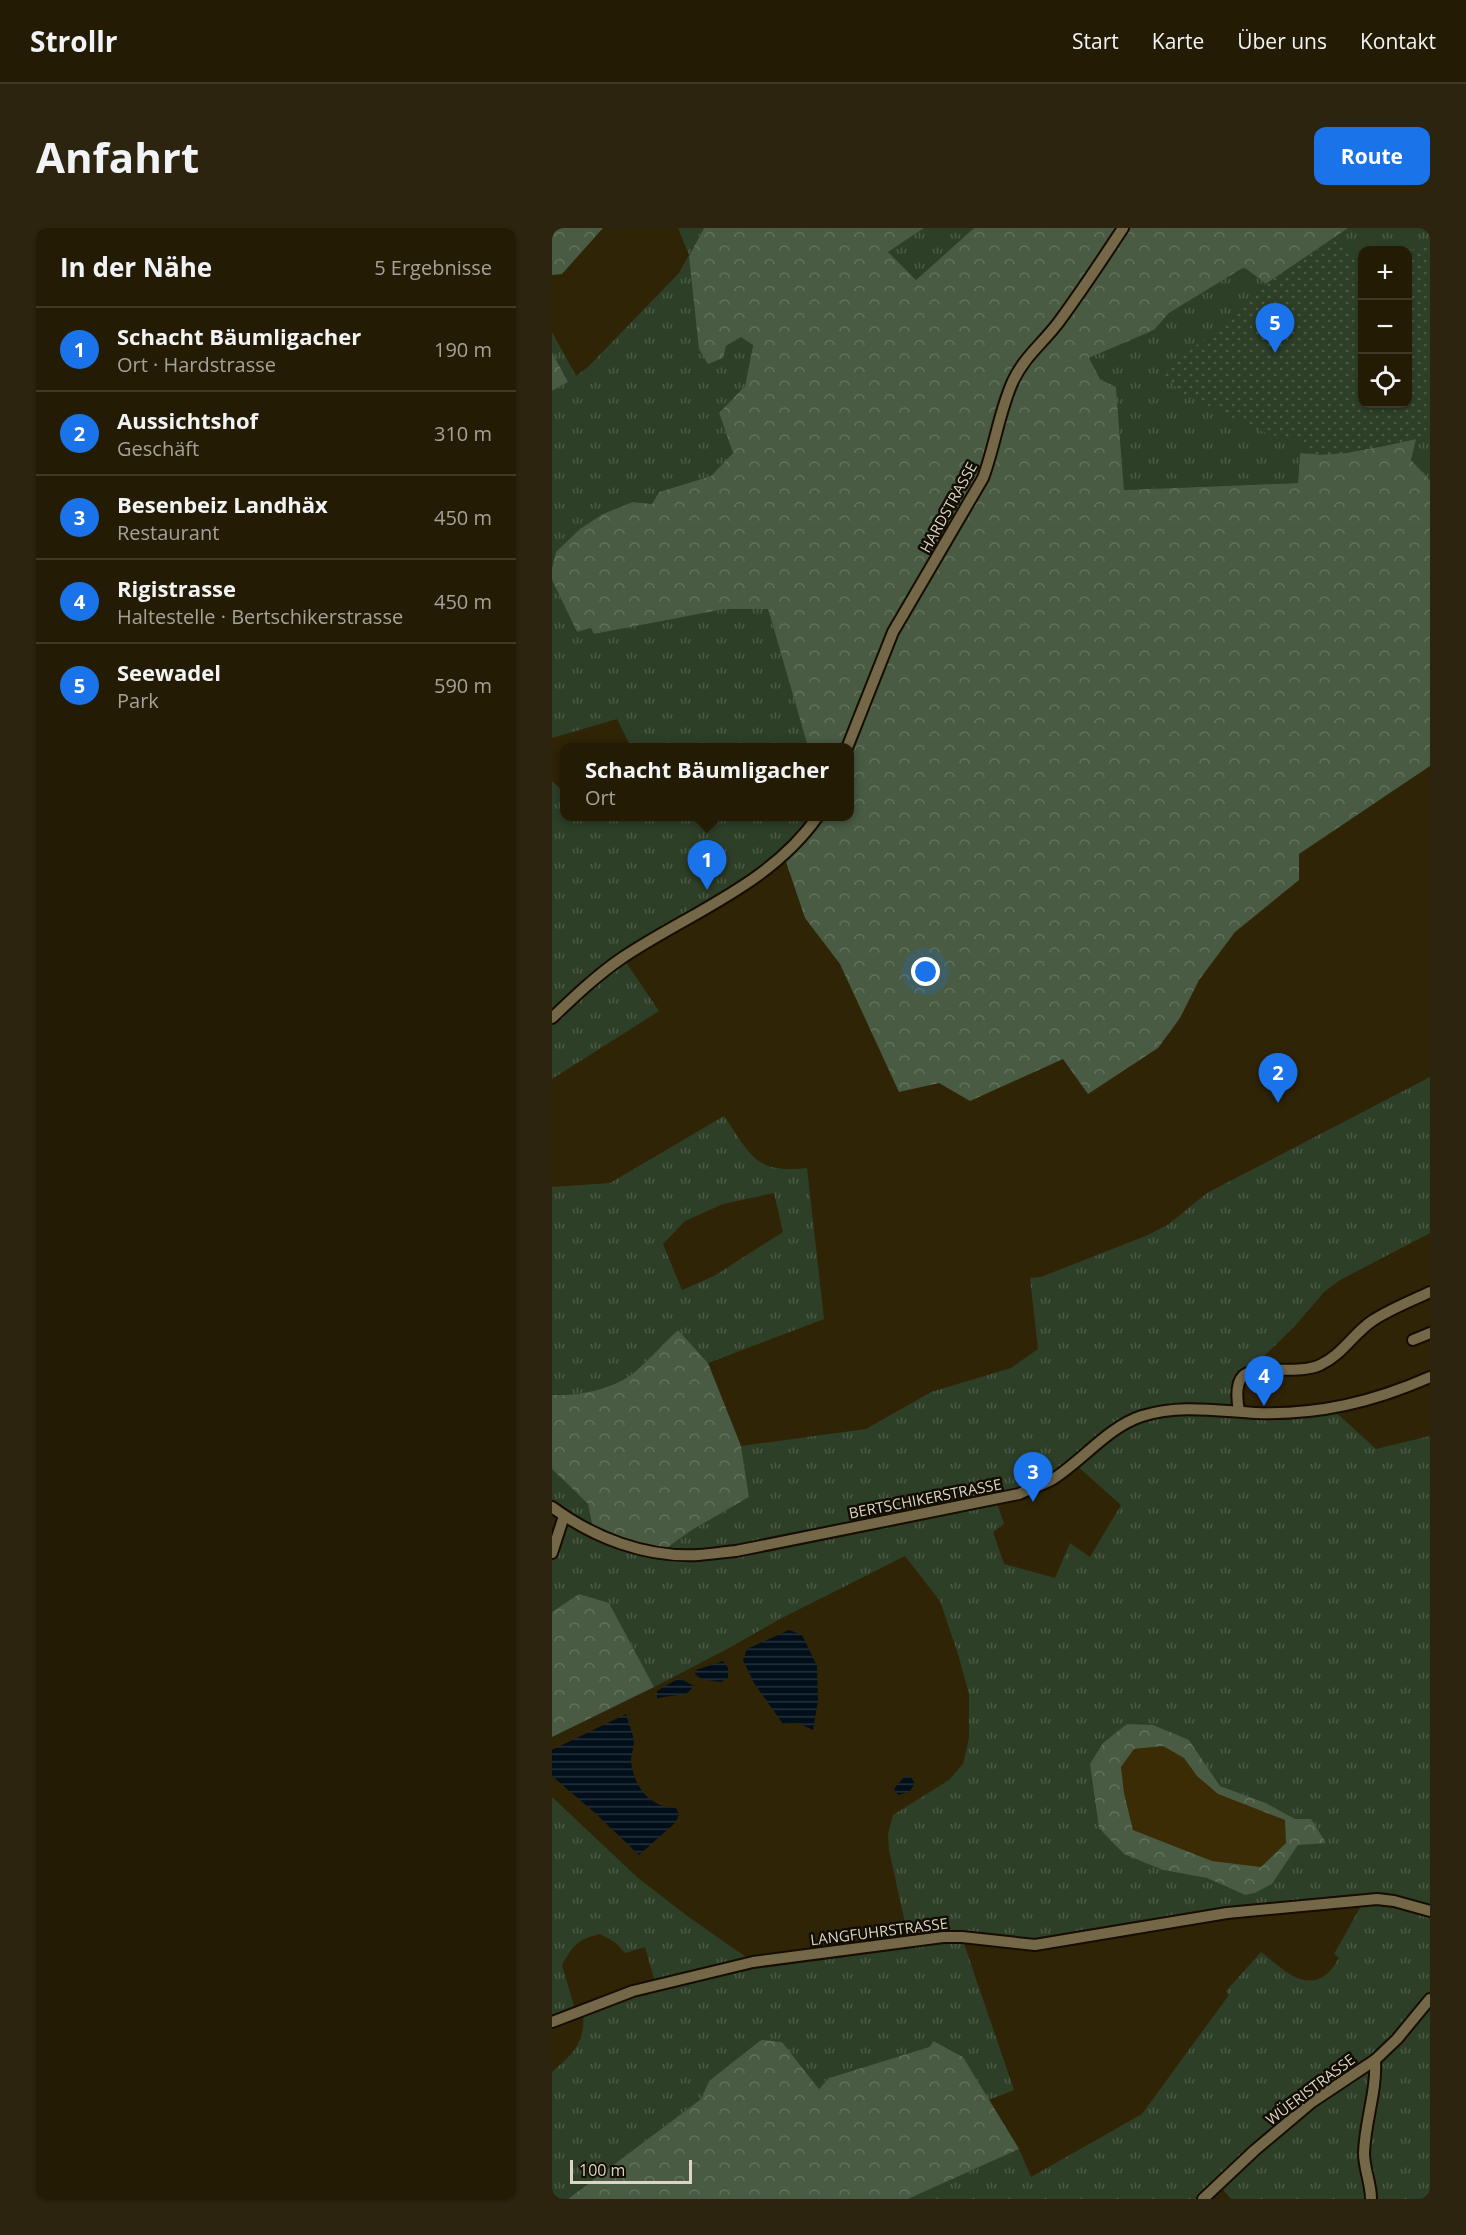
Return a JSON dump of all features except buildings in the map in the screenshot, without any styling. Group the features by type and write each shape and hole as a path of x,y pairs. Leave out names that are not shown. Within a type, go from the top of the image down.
{"street":[{"name":"HARDSTRASSE","path":"849,743 893,632 983,478 990,459 1000,415 1014,381 1030,353 1082,291 1123,228"},
{"path":"552,1018 623,957 740,889 804,836 814,821"},
{"path":"1239,1411 1238,1383 1244,1375 1256,1370 1296,1371 1319,1366 1341,1352 1371,1322 1430,1292"},
{"path":"1413,1340 1430,1333"},
{"name":"BERTSCHIKERSTRASSE","path":"552,1507 594,1534 626,1545 661,1552 698,1555 736,1551 1019,1494 1053,1479 1118,1428 1140,1416 1166,1410 1194,1408 1277,1413 1335,1409 1375,1399 1430,1377"},
{"path":"552,1553 564,1516"},
{"name":"LANGFUHRSTRASSE","path":"552,2022 633,1991 704,1973 753,1962 909,1941 962,1937 1035,1945 1227,1913 1377,1899 1394,1901 1430,1911"},
{"name":"WÜERISTRASSE","path":"1203,2199 1255,2150 1312,2102 1376,2060 1397,2039 1430,1999"},
{"path":"1371,2199 1371,2185 1365,2171 1364,2152 1373,2097 1376,2060"}],"shaded area":[{"path":"1163,1746 1184,1758 1197,1776 1218,1794 1285,1820 1286,1843 1261,1867 1212,1861 1133,1830 1124,1793 1121,1767 1134,1749"}],"green space":[{"path":"552,228 603,228 562,274 552,275"},
{"path":"678,228 704,228 689,256 726,346 742,336 753,344 745,386 719,413 733,453 711,476 659,492 652,504 633,502 556,552 552,568 552,391 568,382 552,352 552,332 576,376 589,366 679,273 689,255"},
{"path":"704,228 924,228 888,252 916,280 974,228 1348,228 1266,284 1244,267 1169,313 1154,330 1089,358 1100,379 1116,387 1124,490 1298,483 1300,453 1329,454 1416,439 1411,460 1430,480 1430,766 1299,854 1299,880 1235,932 1199,980 1180,1018 1158,1048 1088,1094 1063,1059 970,1101 939,1083 899,1092 840,964 805,918 784,856 815,821 854,821 854,743 807,743 768,609 725,609 594,634 591,628 577,632 552,580 556,552 580,529 603,514 633,502 652,504 659,492 711,476 733,453 719,413 745,386 753,345 741,337 726,346 723,358 708,364 699,349 689,256"},
{"path":"924,228 974,228 916,280 887,252"},
{"path":"1348,228 1430,228 1430,480 1411,460 1415,439 1317,455 1300,453 1298,483 1124,490 1116,387 1100,379 1089,358 1154,330 1169,313 1244,266 1266,284"},
{"path":"1334,238 1355,255 1358,255 1358,408 1412,408 1412,250 1430,244 1430,436 1347,453 1317,455 1305,442 1268,434 1183,394 1162,373 1213,332 1266,284"},
{"path":"552,352 568,382 552,391"},
{"path":"552,580 577,632 592,628 594,634 725,609 768,609 807,743 629,743 617,719 552,738"},
{"path":"552,781 560,788 560,821 815,821 784,856 623,958 659,1011 552,1079"},
{"path":"1430,1077 1430,1233 1340,1280 1324,1292 1294,1327 1260,1360 1256,1370 1244,1375 1239,1411 1329,1406 1376,1449 1430,1436 1430,2199 1231,2199 1219,2185 1203,2199 908,2199 1019,2149 1031,2177 1142,2114 1229,1995 1226,1991 1261,1952 1293,1976 1310,1981 1319,1979 1328,1973 1339,1958 1334,1954 1361,1906 1227,1913 1035,1945 962,1938 1014,2090 989,2100 963,2057 935,2041 929,2047 829,2078 819,2089 782,2042 709,2081 701,2099 568,2199 552,2199 552,2072 573,2052 581,2038 583,2010 656,1985 645,1947 625,1953 616,1943 600,1934 586,1938 569,1952 562,1965 576,2013 552,2022 552,1797 638,1878 753,1962 909,1941 889,1850 888,1834 893,1815 949,1780 963,1764 969,1738 969,1694 940,1601 905,1556 780,1619 654,1687 609,1603 552,1612 552,1553 564,1516 552,1507 552,1469 588,1504 594,1534 661,1552 692,1530 749,1497 741,1446 866,1429 931,1392 1011,1368 1038,1349 1030,1278 1041,1277 1148,1235 1169,1224 1207,1193","holes":["1074,1463 1121,1505 1090,1557 1070,1543 1055,1578 1004,1564 993,1532 1004,1524 996,1500 1052,1479","1126,1724 1189,1740 1220,1786 1266,1803 1295,1819 1311,1819 1298,1845 1272,1884 1255,1893 1245,1895 1207,1878 1163,1870 1094,1799"]},
{"path":"724,1116 756,1159 776,1168 807,1168 824,1319 708,1363 678,1330 628,1377 607,1387 585,1393 552,1395 552,1187 610,1183","holes":["774,1193 783,1232 714,1276 682,1290 663,1244 685,1221 723,1204"]},
{"path":"678,1330 708,1363 741,1446 749,1497 692,1530 661,1552 594,1534 588,1504 552,1469 552,1395 585,1393 608,1387 628,1377"},
{"path":"579,1594 609,1603 654,1687 552,1737 552,1612"},
{"path":"1127,1724 1153,1725 1189,1740 1220,1786 1266,1803 1295,1819 1311,1819 1326,1843 1298,1845 1272,1884 1255,1893 1245,1895 1207,1878 1163,1870 1124,1854 1099,1828 1090,1764 1103,1743","holes":["1163,1746 1184,1758 1197,1776 1218,1794 1285,1820 1286,1843 1261,1867 1212,1861 1133,1830 1124,1793 1121,1767 1134,1749"]},
{"path":"761,2040 782,2042 819,2089 829,2078 929,2047 934,2041 963,2057 1019,2149 908,2199 568,2199 701,2099 709,2081"}],"water":[{"path":"789,1630 802,1635 817,1666 818,1701 813,1730 798,1723 783,1724 754,1683 743,1660 747,1649"},
{"path":"723,1661 728,1668 728,1678 721,1682 701,1679 695,1674 696,1670"},
{"path":"679,1678 694,1686 686,1694 657,1698 657,1691"},
{"path":"626,1714 634,1742 631,1761 639,1787 644,1794 658,1804 676,1808 679,1815 675,1823 639,1855 552,1776 552,1750"},
{"path":"905,1776 911,1777 915,1784 909,1792 898,1795 894,1789"}],"place":[{"name":"Seewadel","path":"1275,353"},
{"name":"Schacht Bäumligacher","path":"707,890"},
{"name":"Aussichtshof","path":"1278,1103"},
{"name":"Rigistrasse","path":"1264,1406"},
{"name":"Besenbeiz Landhäx","path":"1033,1502"}]}
